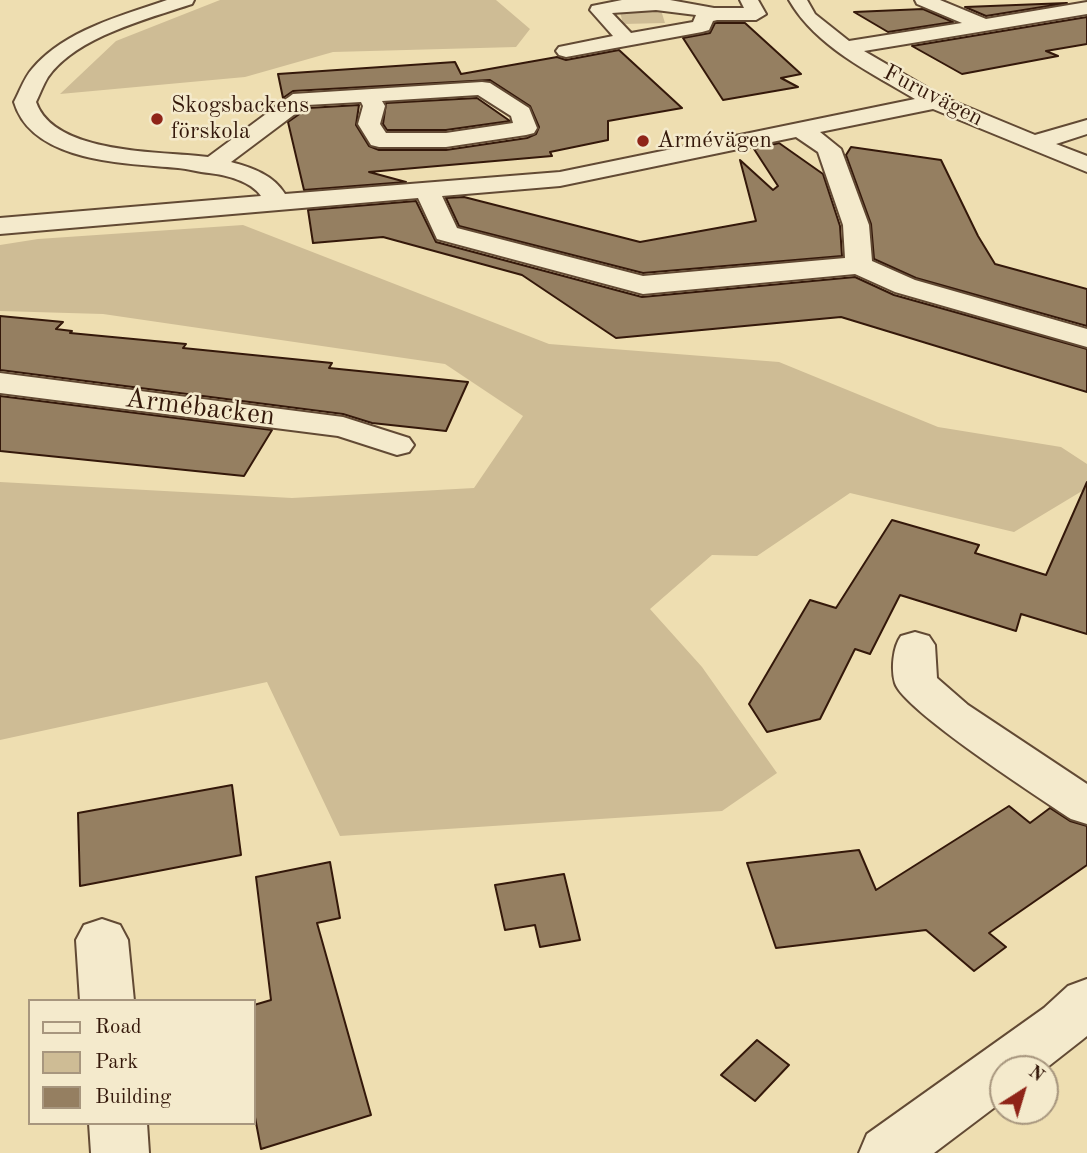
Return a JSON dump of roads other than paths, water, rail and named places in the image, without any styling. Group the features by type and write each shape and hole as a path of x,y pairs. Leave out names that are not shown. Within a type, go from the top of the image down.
{"street":[{"path":"185,0 130,19 85,40 54,59 38,75 25,102 32,120 54,137 90,150 211,166 248,174 267,186 277,202"},
{"path":"626,40 599,10 631,5 689,7 714,14 755,14 749,0"},
{"name":"Furuvägen","path":"798,0 808,17 845,47 935,102 1087,165"},
{"path":"925,0 981,24"},
{"path":"845,47 1087,8"},
{"path":"566,51 702,26 704,18 714,14"},
{"path":"211,166 301,99 368,94 482,88 521,113 526,128 446,140 379,140 369,124 374,106 368,94"},
{"path":"0,226 560,179 935,102"},
{"path":"1033,144 1087,127"},
{"path":"801,130 829,149 856,225 859,265"},
{"path":"427,190 446,233 643,285 859,265 905,286 1087,338"},
{"name":"Armébacken","path":"0,383 343,427 397,445"},
{"path":"915,645 916,683 953,716 1087,807"},
{"path":"102,940 107,999"},
{"path":"888,1153 1063,1024 1087,1002"},
{"path":"118,1125 120,1153"}],"place":[{"name":"Skogsbackens förskola","path":"157,119"},
{"name":"Armévägen","path":"643,141"}]}
